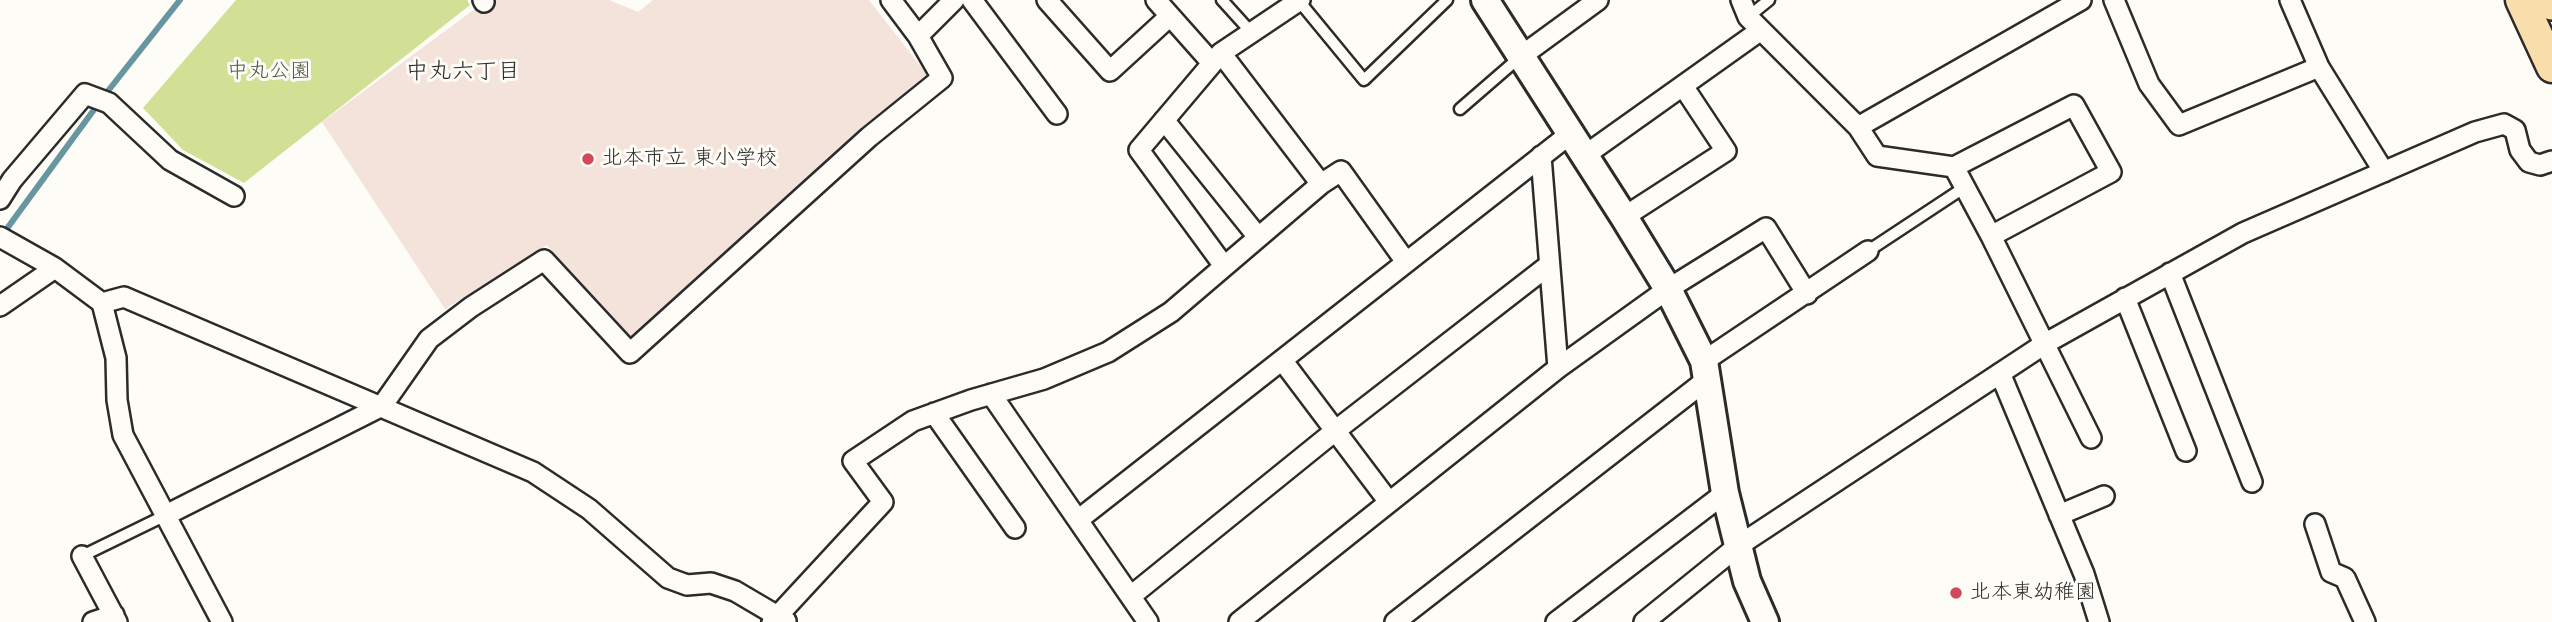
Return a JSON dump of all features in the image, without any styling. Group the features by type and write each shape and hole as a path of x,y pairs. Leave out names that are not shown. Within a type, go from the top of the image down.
{"main road":[{"path":"2521,0 2552,67"}],"street":[{"path":"164,516 382,406 429,339 471,307 544,260 630,354 869,137 942,78 918,36 891,0"},
{"path":"918,36 954,0"},
{"path":"972,0 1057,114"},
{"path":"1047,0 1110,71 1170,16"},
{"path":"1156,0 1216,58 1321,184"},
{"path":"1485,0 1668,289 1706,369 1725,493 1747,581 1765,622"},
{"path":"1520,57 1598,0"},
{"path":"1858,127 2081,0"},
{"path":"2114,0 2149,85 2179,125 2319,67"},
{"path":"2290,0 2319,67 2384,172"},
{"path":"1224,266 1139,150 1216,58 1299,1"},
{"path":"1584,156 1683,86 1750,16 1858,127 1877,156 1954,167 2074,105 2111,172 1991,236"},
{"path":"1624,217 1727,150 1683,86"},
{"path":"0,199 12,180 85,93 109,103 170,160 234,196"},
{"path":"1164,120 1258,237"},
{"path":"1644,622 1738,546 2046,343 2243,233 2475,132 2504,124 2515,130 2520,150 2529,162 2540,166 2552,161"},
{"path":"1078,520 1570,134"},
{"path":"1541,156 1558,368"},
{"path":"1954,167 2046,343 2091,438"},
{"path":"102,303 124,297 533,472 589,509 668,578 687,585 711,583 735,591 779,621 883,502 853,461 913,421 1044,379 1108,352 1171,313 1321,184 1341,171 1406,262"},
{"path":"1239,622 1558,368 1668,289 1766,228 1807,294"},
{"path":"3,236 55,268 102,303 116,358 117,401 123,435 222,622"},
{"path":"1395,622 1706,369 1868,251"},
{"path":"1131,596 1335,431 1549,265"},
{"path":"0,306 55,268"},
{"path":"2170,273 2252,482"},
{"path":"2125,298 2186,451"},
{"path":"1282,360 1389,502"},
{"path":"2000,373 2084,574 2099,622"},
{"path":"991,394 1148,622"},
{"path":"934,413 1015,528"},
{"path":"1556,622 1725,493"},
{"path":"2059,515 2104,496"},
{"path":"2315,524 2331,572 2345,578 2365,622"},
{"path":"82,556 115,618 93,622"}],"lane":[{"path":"1222,0 1251,32"},
{"path":"1299,1 1364,80 1447,0"},
{"path":"1750,16 1769,0"},
{"path":"1460,109 1520,57"},
{"path":"1868,251 1965,186"},
{"path":"82,556 164,516"}],"shaded area":[{"name":"北本市立 東小学校","path":"487,0 609,0 638,12 653,0 869,0 929,77 784,197 631,338 547,245 445,309 322,122"}],"green space":[{"name":"中丸公園","path":"236,0 467,0 470,5 244,183 183,150 143,108"}],"waterway":[{"path":"3,234 104,96 180,0"}],"place":[{"name":"北本市立 東小学校","path":"588,159"},
{"name":"北本東幼稚園","path":"1956,593"}],"district":[{"name":"中丸六丁目","path":"463,72"}]}
